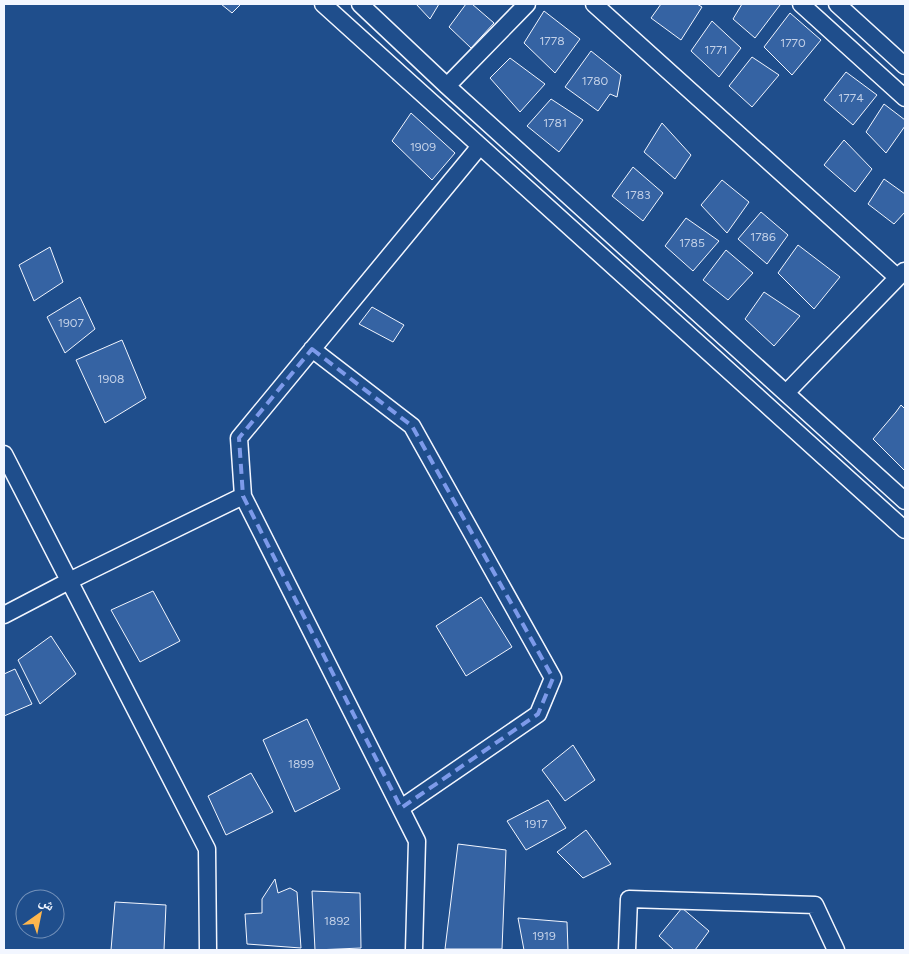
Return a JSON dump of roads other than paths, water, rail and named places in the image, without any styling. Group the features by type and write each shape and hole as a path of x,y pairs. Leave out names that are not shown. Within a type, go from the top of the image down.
{"street":[{"path":"323,4 905,530"},
{"path":"360,4 905,501"},
{"path":"448,86 527,4"},
{"path":"594,4 901,273 786,393"},
{"path":"801,4 905,98"},
{"path":"837,4 905,66"},
{"path":"414,950 418,841 243,496 239,438 480,146"},
{"path":"312,349 412,426 553,678 538,714 401,808"},
{"path":"4,454 207,849 208,950"},
{"path":"4,615 243,496"},
{"path":"627,950 629,899 815,904 836,950"}]}
